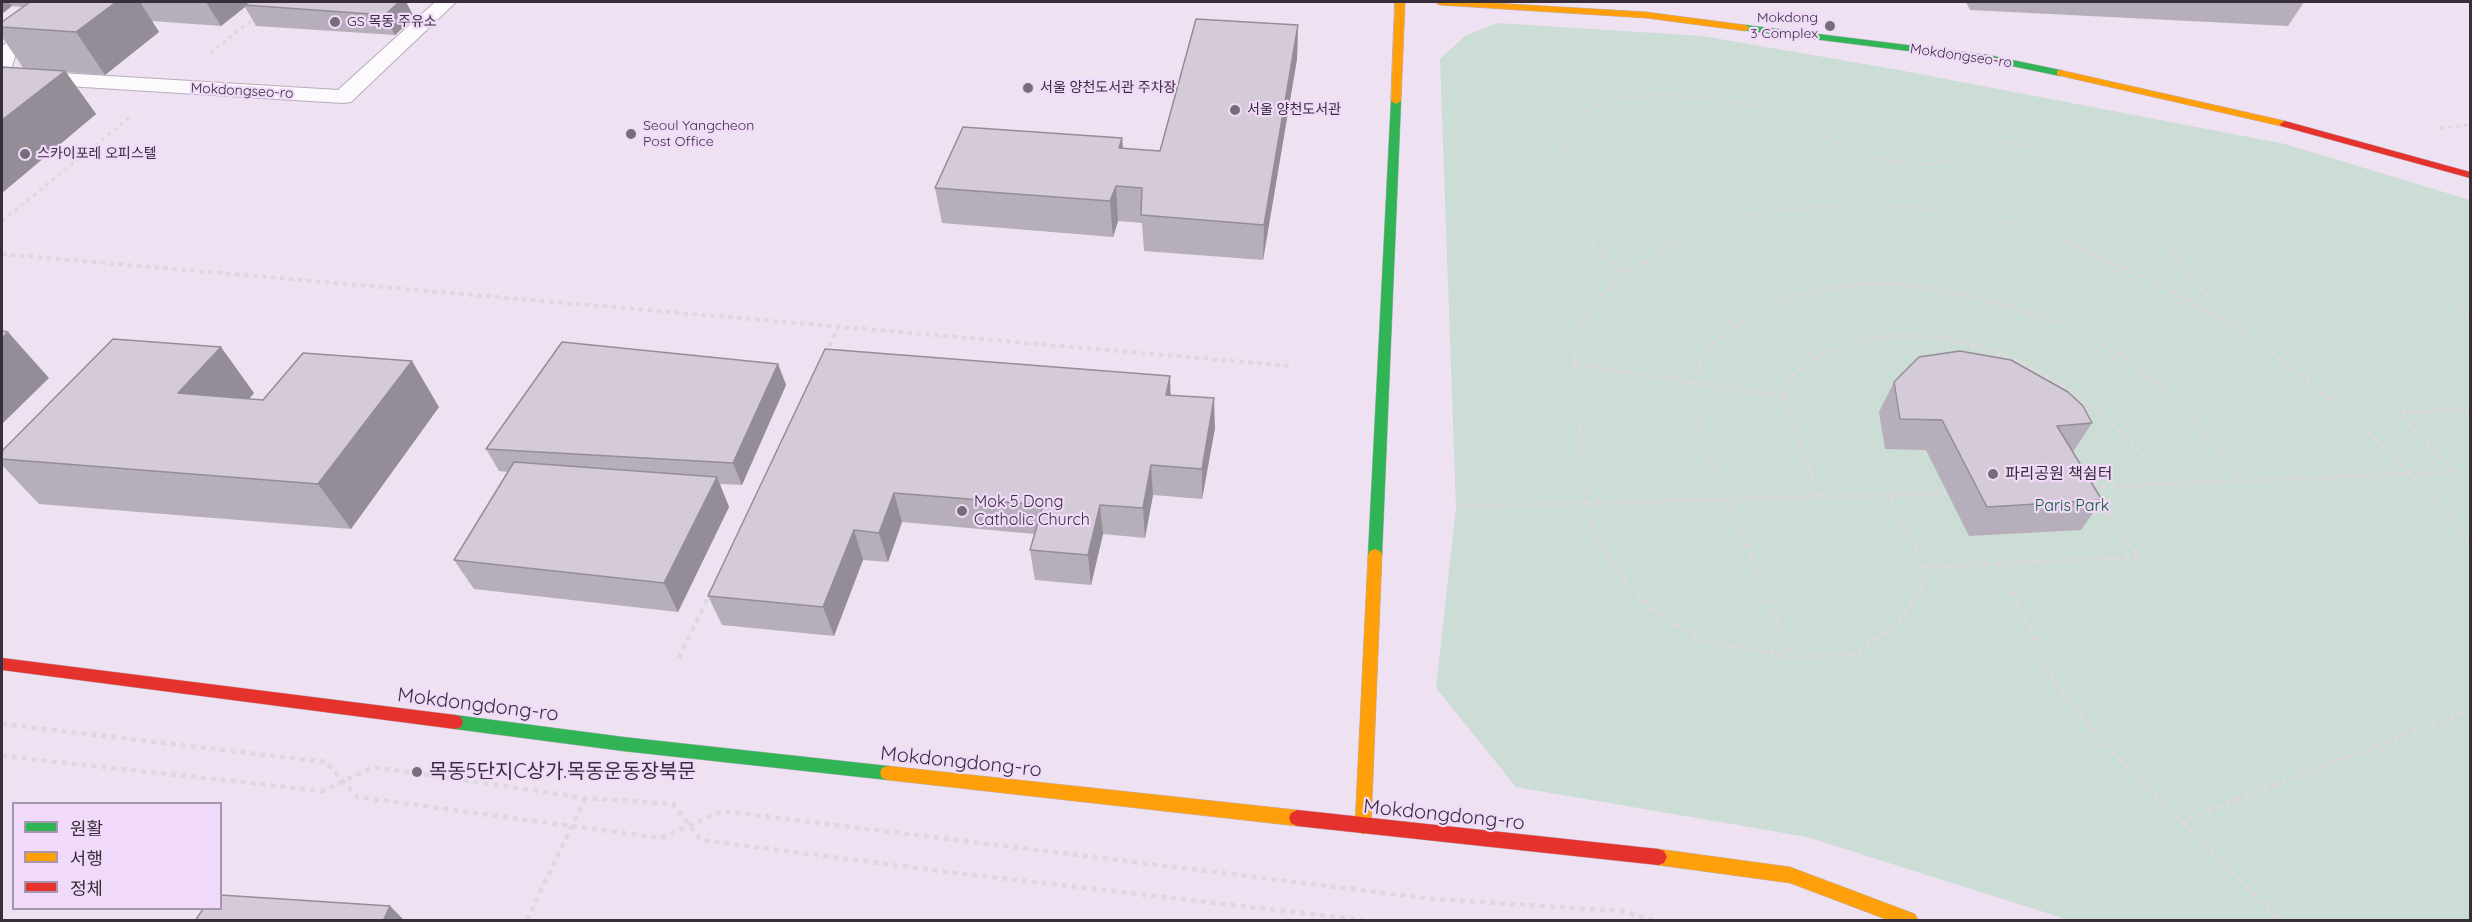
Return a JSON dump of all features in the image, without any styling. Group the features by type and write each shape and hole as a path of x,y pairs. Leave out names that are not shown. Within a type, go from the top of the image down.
{"main road":[{"path":"1363,826 1400,2"},
{"name":"Mokdongseo-ro","path":"1440,2 1646,15 1988,58 2151,92 2331,135 2470,175"},
{"name":"Mokdongdong-ro","path":"2,664 623,744 1720,864 1790,875 1909,921"}],"lane":[{"path":"2,68 5,52 78,2"},
{"name":"Mokdongseo-ro","path":"2,76 343,97 446,2"}],"path":[{"path":"1624,275 1592,241 1575,196 1567,165 1566,135 1573,120 1586,108 1610,99 1674,96 1750,104 1783,116 1864,154 1887,160 1917,164 1946,162 1964,156 1977,147 2001,143 2050,151 2102,174 2145,206 2184,266 2235,328"},
{"path":"1887,160 1912,205"},
{"path":"1890,495 1924,567 1921,591 1898,624 1856,654 1792,657 1704,641 1655,612 1622,575 1595,533 1586,503 1573,345 1588,307 1624,275 1665,249 1714,225 1776,212 1849,204 1912,205 1987,216 2041,232 2120,266 2178,295 2235,328 2337,406 2410,474 2470,541"},
{"path":"2,255 1291,366"},
{"path":"1792,657 1706,445 1695,407 1695,383 1701,358 1714,342 1753,312 1772,303 1845,284 1889,282 1937,288 1996,302 2086,334 2162,385 2202,426 2245,481"},
{"path":"2470,302 2462,310 2470,318"},
{"path":"823,359 838,327"},
{"path":"1818,496 1786,397 1791,377 1810,360 1837,348 1871,337 1910,335 1948,339 1990,350 2035,368 2073,394 2125,435 2166,484"},
{"path":"1575,364 1786,397"},
{"path":"1924,567 2139,557 2093,487 2453,472 2400,413 2470,409"},
{"path":"1456,507 1947,493"},
{"path":"1999,564 2055,682 2107,746 2179,822 2279,921"},
{"path":"679,658 715,583"},
{"path":"2179,822 2470,710"},
{"path":"2,724 326,762 341,782 357,797 661,838 722,811 1433,898 1622,910 1653,921"},
{"path":"2,756 323,791 373,767 585,798 673,804 701,840 1362,921"},
{"path":"527,921 585,798"}],"green space":[{"name":"Paris Park","path":"1497,23 1702,36 1899,70 2285,144 2470,200 2470,920 2069,920 1807,837 1516,787 1436,688 1456,507 1440,59 1465,36"}],"building":[{"path":"30,2 116,2 76,32 2,27 2,22"},
{"path":"249,2 399,2 385,15 244,5"},
{"name":"서울 양천도서관","path":"1196,19 1298,25 1264,225 1141,215 1142,188 1116,186 1110,201 935,188 963,127 1122,138 1119,148 1160,151"},
{"path":"2,67 65,71 2,120"},
{"path":"113,339 221,347 178,393 263,400 303,353 412,361 318,484 2,459 2,451"},
{"path":"562,342 778,364 733,463 486,449"},
{"name":"Mok 5 Dong Catholic Church","path":"825,349 1170,376 1166,395 1214,398 1202,469 1151,465 1143,508 1100,505 1088,555 1030,550 1043,505 894,493 879,533 854,530 823,607 708,596"},
{"name":"파리공원 책쉼터","path":"1960,351 2011,360 2068,392 2083,406 2092,423 2057,426 2102,500 1987,507 1942,420 1900,419 1894,382 1919,357"},
{"path":"514,462 717,477 664,583 454,560"},
{"path":"222,895 390,906 383,921 195,921 202,910 222,910"}],"traffic: fast":[{"path":"1745,28 1988,58 2060,73"},
{"path":"1375,555 1396,101"},
{"path":"455,722 623,744 888,773"}],"traffic: slow":[{"path":"1396,101 1400,2"},
{"path":"1440,2 1646,15 1745,28"},
{"path":"2060,73 2285,124"},
{"path":"1363,826 1375,555"},
{"path":"888,773 1297,818"},
{"path":"1658,857 1790,875 1909,920"}],"traffic: jam":[{"path":"2285,124 2470,175"},
{"path":"2,664 455,722"},
{"path":"1297,818 1658,857"}],"place":[{"name":"GS 목동 주유소","path":"335,22"},
{"name":"Mokdong 3 Complex","path":"1830,26"},
{"name":"서울 양천도서관 주차장","path":"1028,88"},
{"name":"서울 양천도서관","path":"1235,110"},
{"name":"Seoul Yangcheon Post Office","path":"631,134"},
{"name":"스카이포레 오피스텔","path":"25,154"},
{"name":"파리공원 책쉼터","path":"1993,474"},
{"name":"Mok 5 Dong Catholic Church","path":"962,511"},
{"name":"목동5단지C상가.목동운동장북문","path":"417,772"}]}
